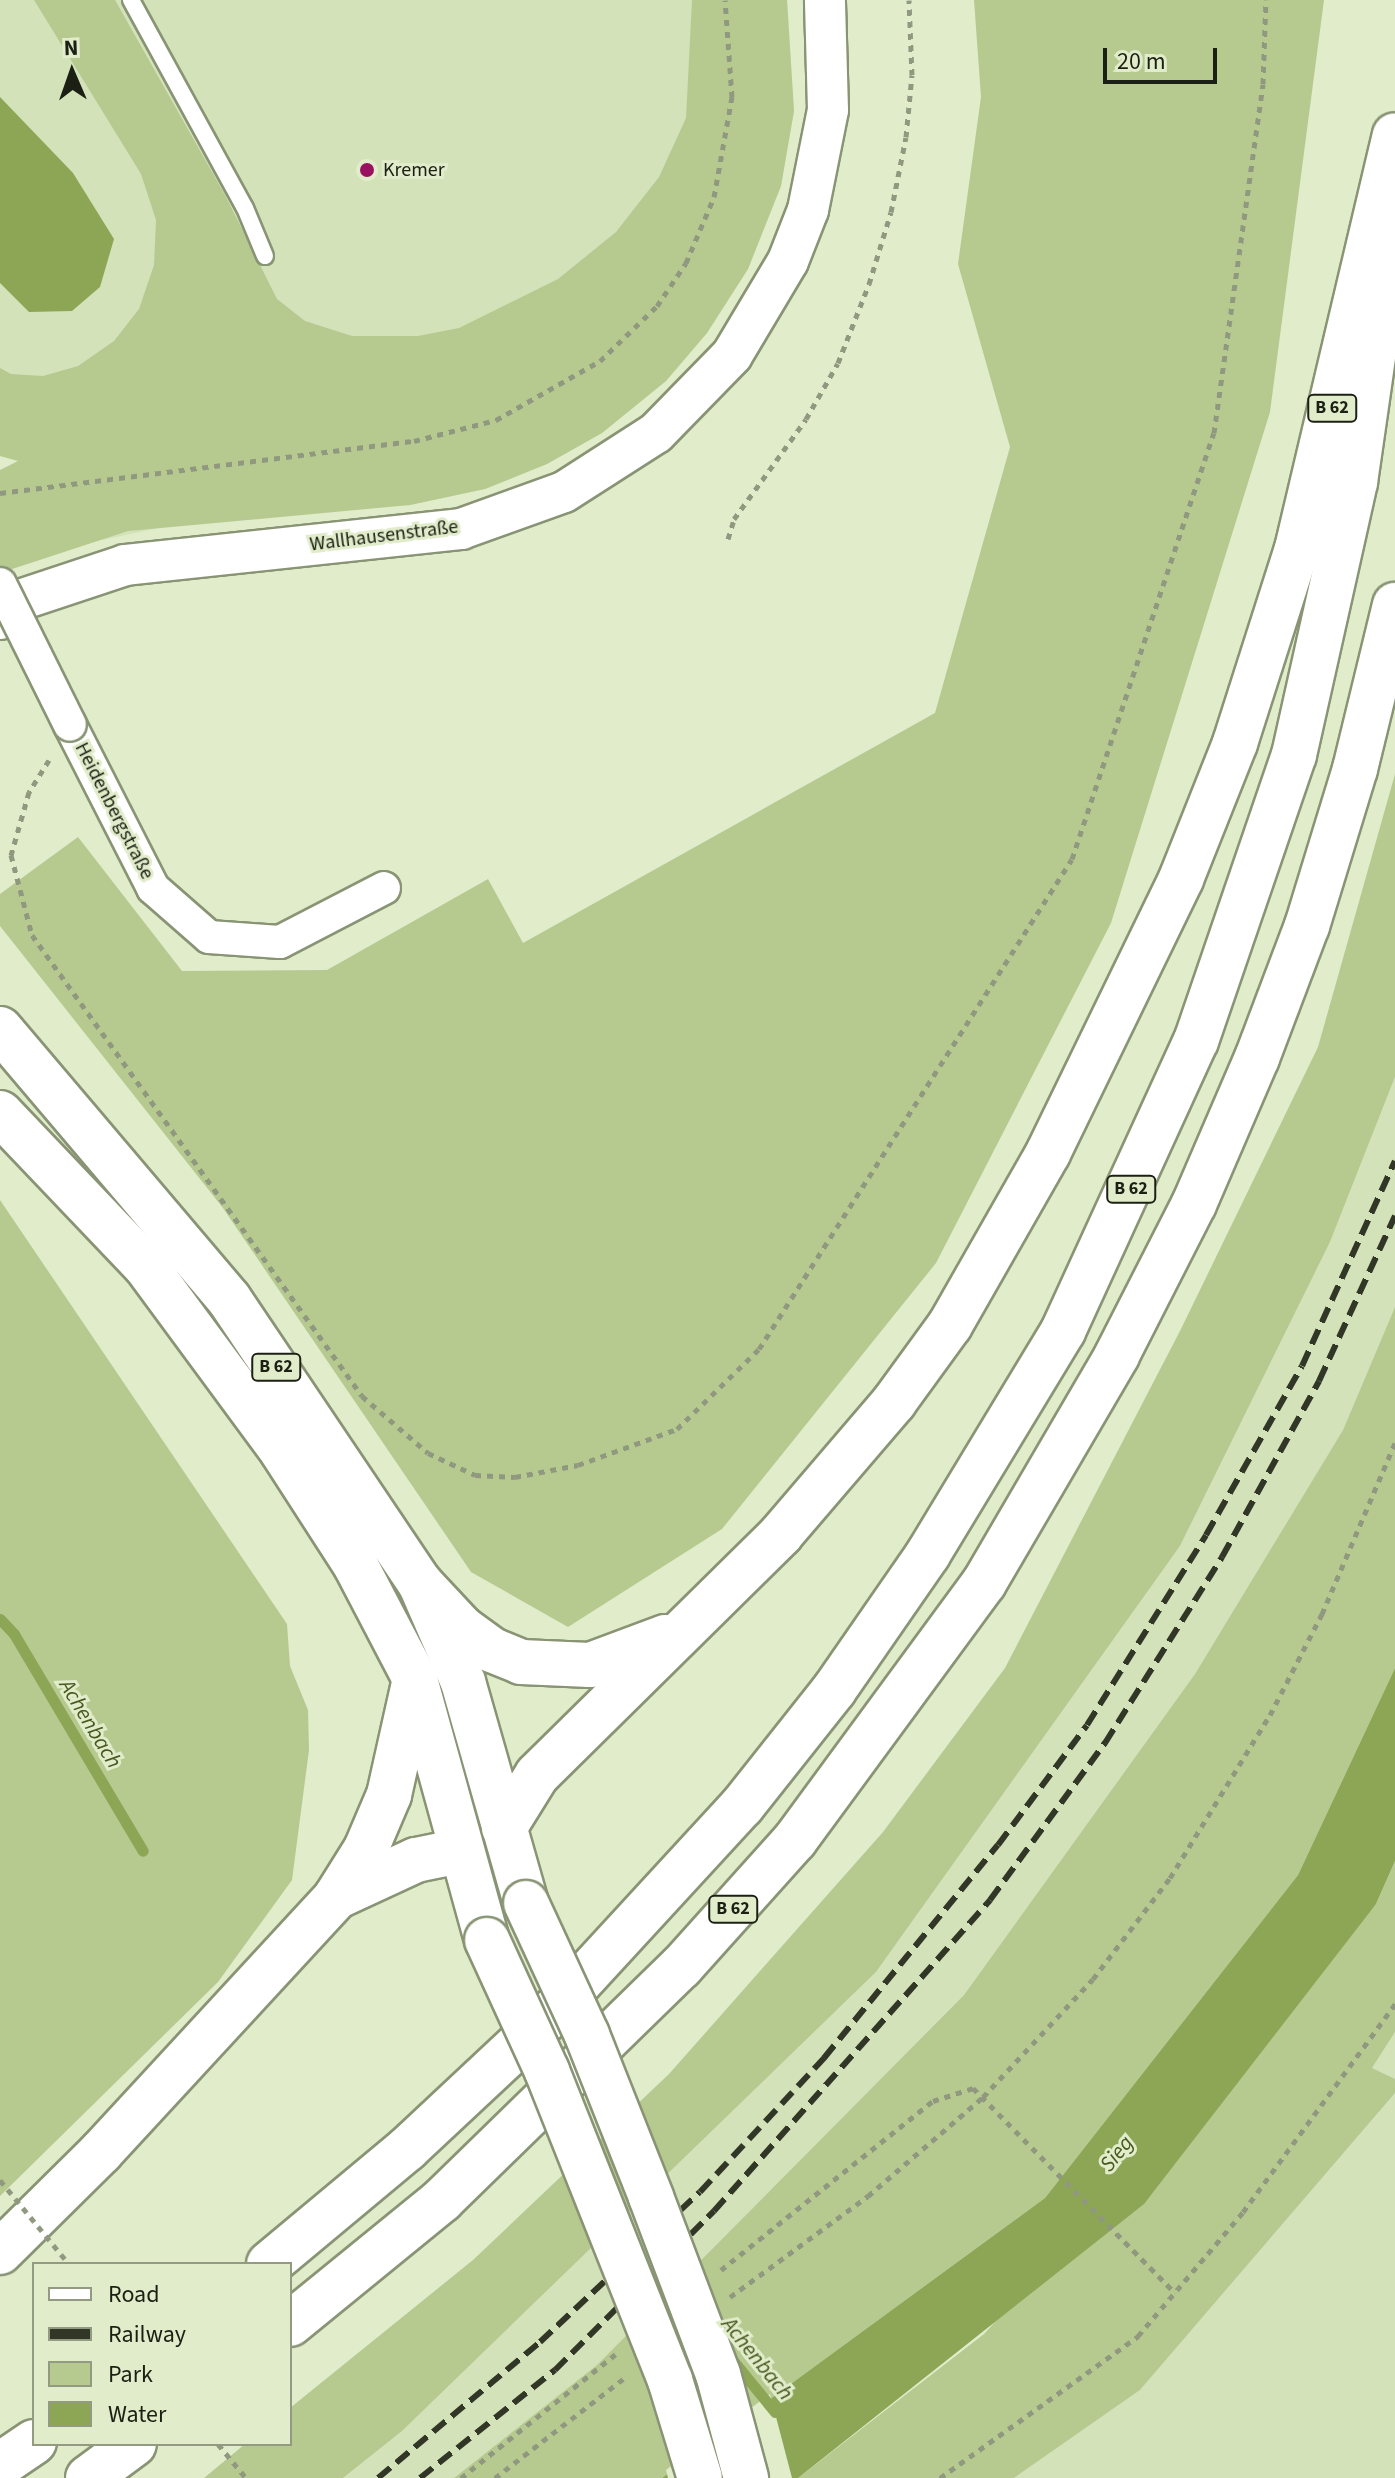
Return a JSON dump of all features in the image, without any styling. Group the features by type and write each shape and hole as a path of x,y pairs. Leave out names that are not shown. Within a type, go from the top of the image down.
{"main road":[{"name":"B 62","path":"504,1828 537,1775 842,1466 950,1325 1048,1153 1181,879 1235,743 1297,549 1395,135"},
{"name":"B 62","path":"271,2262 407,2149 545,2020 742,1806 834,1690 928,1554 1063,1331 1196,1041 1294,755 1355,482 1395,206"},
{"name":"B 62","path":"292,2322 442,2200 681,1967 795,1840 984,1583 1117,1355 1194,1204 1257,1058 1307,926 1351,784 1395,605"},
{"name":"B 62","path":"0,1029 229,1299 420,1583 462,1628 492,1650 521,1662 590,1665 682,1630"},
{"name":"B 62","path":"0,1113 102,1216 190,1326 282,1451 356,1566 415,1679 487,1940 547,2071 659,2351 700,2478"},
{"name":"B 62","path":"420,1583 463,1682 526,1903 587,2035 657,2212 718,2374 746,2478"},
{"path":"0,2252 122,2129 336,1897 366,1849 389,1795 415,1679"},
{"path":"336,1897 416,1860 460,1851 504,1828"},
{"path":"0,2465 32,2443"},
{"path":"88,2478 131,2446"},
{"path":"131,2478 154,2446"}],"street":[{"name":"Wallhausenstraße","path":"6,603 125,565 461,529 564,492 656,433 732,355 788,261 808,210 828,110 825,0"},
{"name":"Heidenbergstraße","path":"6,603 153,888 209,937 280,942 384,888"}],"lane":[{"path":"131,0 245,208 265,256"}],"path":[{"path":"0,493 414,441 496,420 600,361 657,306 686,263 714,197 732,97 725,0"},
{"path":"728,539 734,519 806,419 838,363 869,284 891,212 906,137 912,75 909,0"},
{"path":"70,725 29,792 11,855 32,935 362,1396 428,1453 475,1475 515,1477 578,1465 677,1429 759,1349 1072,859 1214,433 1263,84 1266,0"},
{"path":"719,2304 868,2196 983,2097 1093,1979 1170,1878 1270,1715 1322,1614 1395,1443"},
{"path":"944,2477 1138,2336 1243,2212 1395,2004"},
{"path":"836,2178 933,2101 960,2089 973,2088 1175,2293"},
{"path":"0,2180 67,2262"},
{"path":"495,2478 639,2366"},
{"path":"220,2446 246,2478"}],"shaded area":[{"path":"0,0 787,0 794,111 781,186 748,269 707,333 666,381 602,433 547,464 485,489 410,505 192,521 73,546 0,431"},
{"path":"1395,1077 1395,1307 1343,1430 1195,1674 964,1995 597,2365 454,2478 343,2478 402,2431 876,1972 1180,1546 1330,1242"},
{"path":"1395,2032 1395,2079 1372,2068"},
{"path":"1395,2093 1395,2478 1014,2478 1140,2390"}],"green space":[{"path":"34,0 115,0 225,195 277,299 305,321 352,336 418,336 459,328 558,279 616,232 659,177 686,118 692,0 787,0 794,111 781,186 748,269 707,333 666,381 602,433 547,464 485,489 410,505 128,531 0,573 0,470 18,461 0,456 0,368 11,374 43,376 78,366 114,341 139,309 154,265 156,220 141,174"},
{"path":"974,0 1324,0 1270,412 1111,923 936,1263 722,1529 568,1627 471,1572 223,1208 0,926 0,894 78,837 182,971 327,970 488,879 523,943 935,713 1010,447 958,264 981,97"},
{"path":"1395,774 1395,1077 1330,1242 1180,1546 876,1972 402,2431 343,2478 204,2478 243,2446 292,2446 292,2406 473,2260 669,2074 883,1832 1005,1668 1181,1329 1318,1047"},
{"path":"0,1200 287,1624 290,1666 308,1710 309,1750 292,1880 218,1982 0,2196"},
{"path":"1395,1307 1395,1668 1298,1875 1045,2198 662,2478 454,2478 597,2365 964,1995 1195,1674 1343,1430"},
{"path":"1395,1861 1395,2032 1372,2068 1395,2079 1395,2093 1140,2390 1014,2478 798,2478 984,2334 1376,1904"}],"water":[{"path":"0,97 73,173 114,239 100,287 72,311 29,312 0,283"},
{"name":"Sieg","path":"1395,1668 1395,1861 1376,1904 1144,2204 798,2478 662,2478 1045,2198 1298,1875"}],"pier":[{"path":"770,2394 792,2478 668,2478 666,2470"}],"waterway":[{"name":"Achenbach","path":"0,1619 14,1634 143,1851"},
{"name":"Achenbach","path":"730,2357 775,2412"}],"railway":[{"path":"378,2478 540,2342 700,2192 824,2058 998,1845 1087,1725 1206,1535 1302,1366 1395,1161"},
{"path":"420,2478 555,2370 714,2211 990,1900 1105,1743 1222,1557 1319,1381 1395,1216"}],"place":[{"name":"Kremer","path":"367,170"}]}
